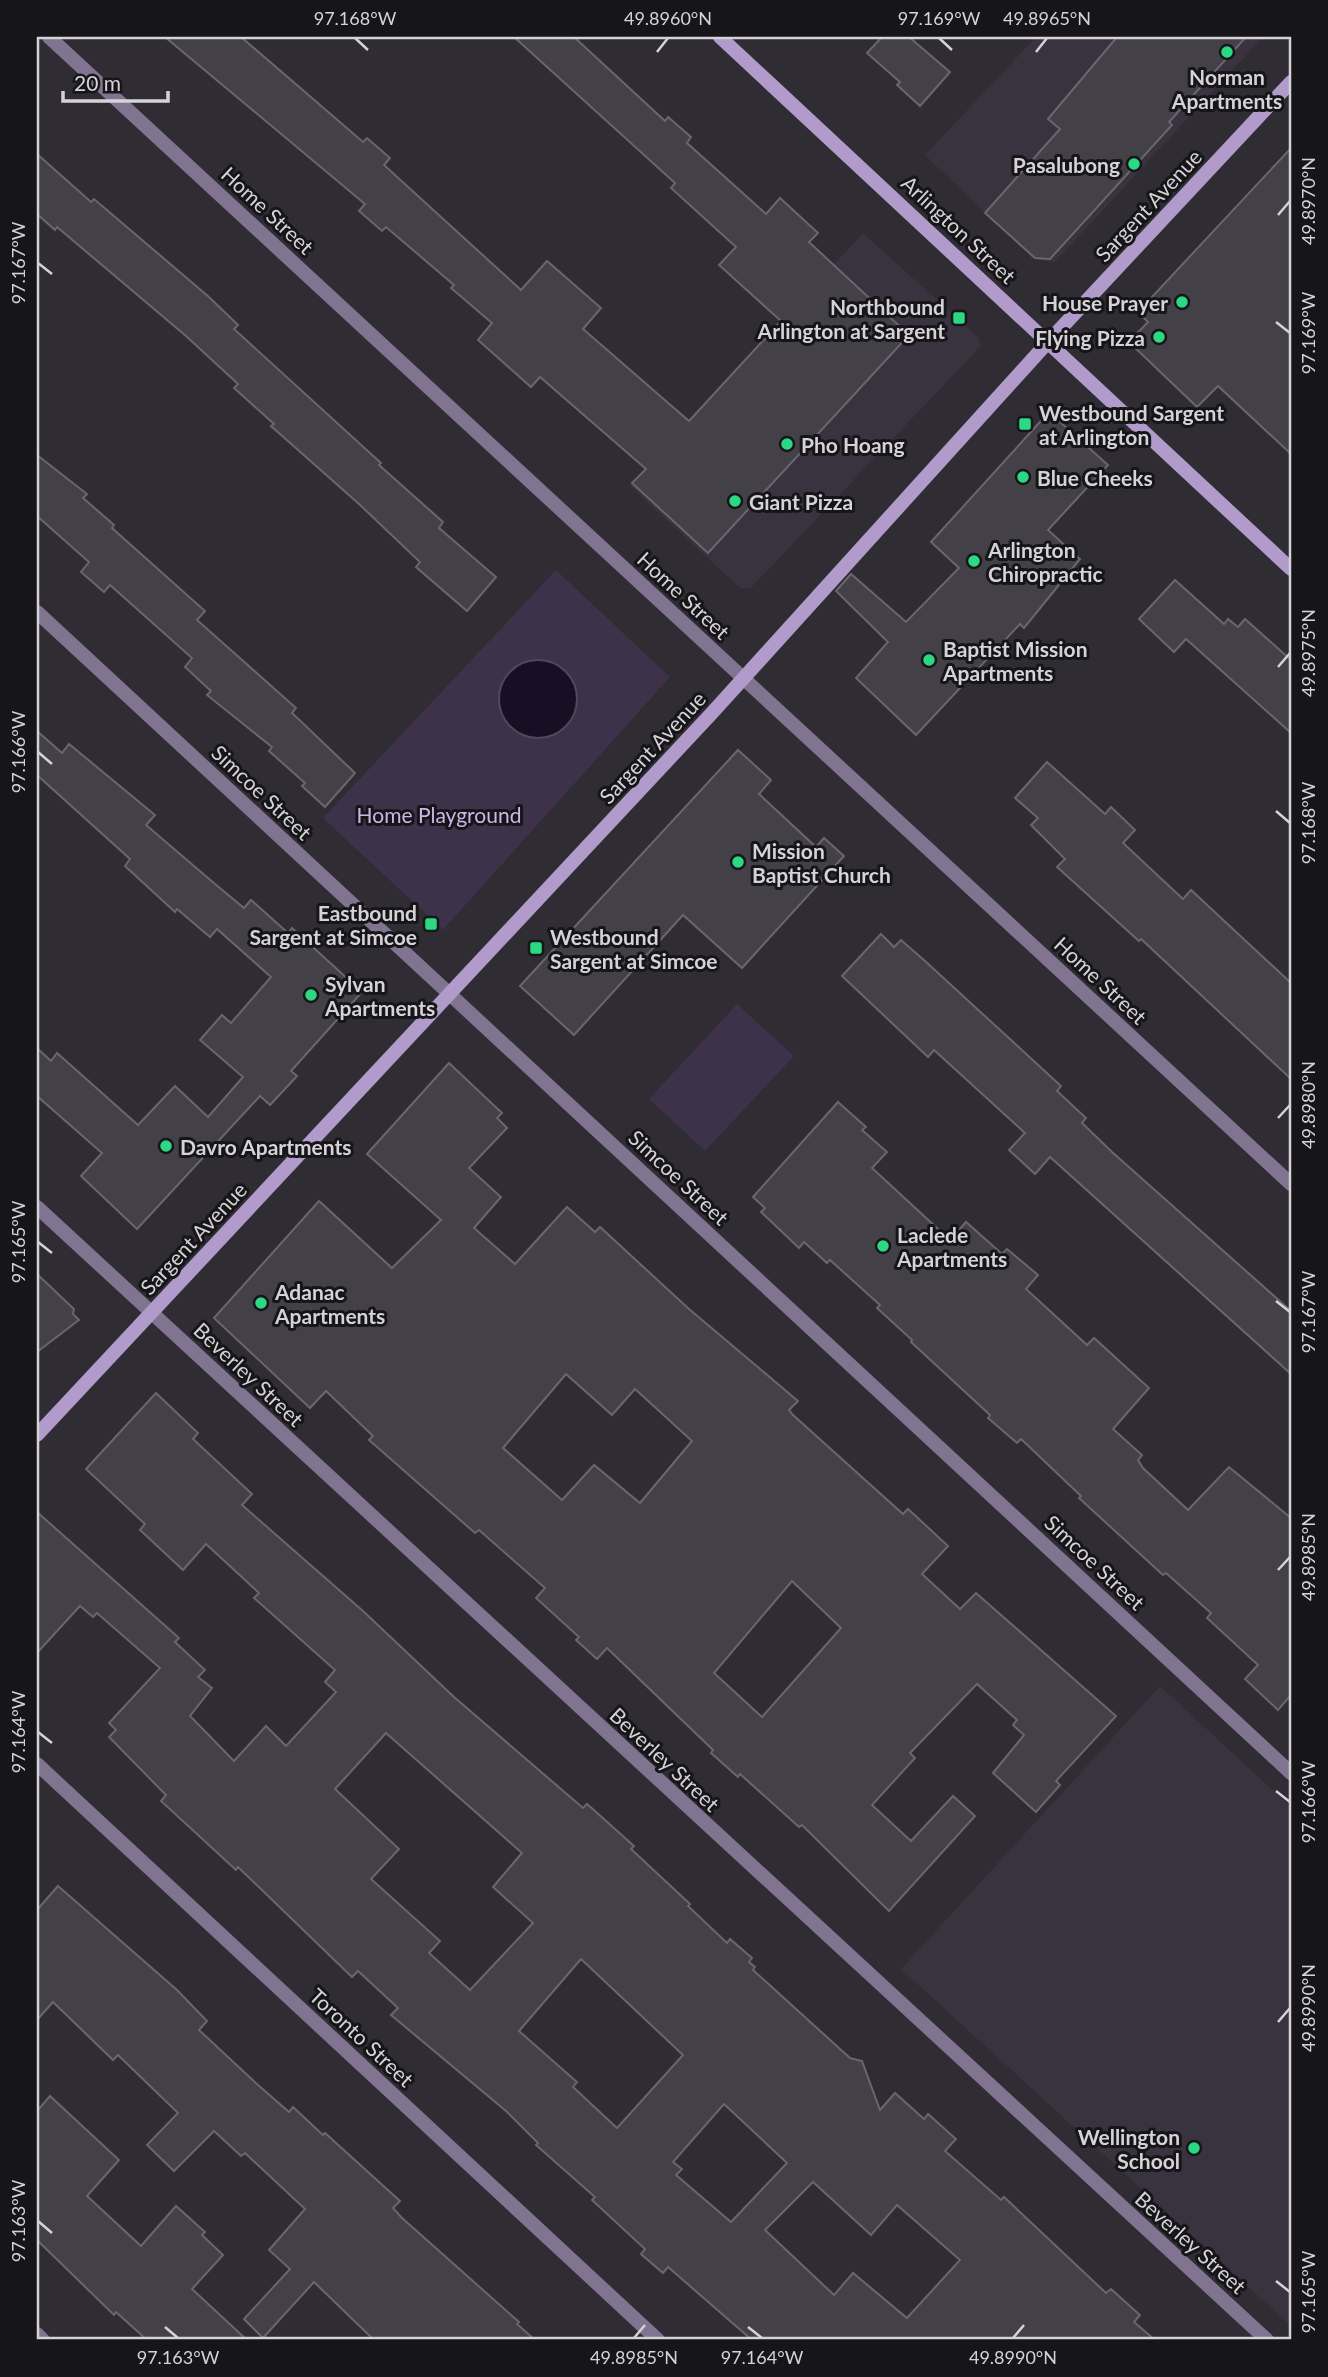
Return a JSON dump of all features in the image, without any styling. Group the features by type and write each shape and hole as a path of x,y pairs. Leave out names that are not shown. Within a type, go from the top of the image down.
{"main road":[{"name":"Arlington Street","path":"720,37 1291,569"},
{"name":"Sargent Avenue","path":"37,1435 744,678 1048,342 1291,82"}],"street":[{"name":"Home Street","path":"49,37 1291,1184"},
{"name":"Simcoe Street","path":"37,612 1291,1773"},
{"name":"Beverley Street","path":"37,1207 1267,2340"},
{"name":"Toronto Street","path":"37,1764 658,2340"},
{"path":"37,2334 43,2340"}],"shaded area":[{"path":"1036,37 1263,37 1055,262 1033,259 925,155"},
{"path":"863,233 978,337 981,346 750,589 740,588 629,485"},
{"path":"538,660 553,663 570,677 577,699 574,714 560,731 538,738 523,735 506,721 499,699 502,684 516,667"},
{"name":"Wellington School","path":"1160,1686 1291,1807 1291,2326 901,1969"}],"green space":[{"name":"Home Playground","path":"556,570 670,677 443,930 323,818"},
{"path":"737,1004 794,1056 705,1151 649,1099"}],"building":[{"path":"165,37 241,37 363,142 367,138 390,158 384,165 521,290 547,261 601,308 583,329 689,421 781,321 719,265 736,247 671,188 675,183 514,37 574,37 665,121 668,117 691,137 687,143 766,214 780,198 818,233 809,242 909,335 708,553 632,483 646,469 540,377 531,387 478,340 492,323 451,288 454,285 386,227 382,231 359,211 365,204"},
{"path":"882,37 909,37 950,72 920,106 897,85 900,82 867,53"},
{"path":"1117,37 1246,37 1169,122 1172,125 1050,259 1035,258 985,213 1060,129 1048,119"},
{"path":"1291,148 1291,454 1218,386 1197,407 1129,342 1148,322 1138,312"},
{"path":"37,154 91,202 94,199 209,297 238,325 234,329 381,463 379,465 443,522 439,528 496,577 467,611 416,567 420,562 359,504 271,426 274,424 234,388 238,384 186,336 57,227 55,230 37,214"},
{"path":"1049,412 1108,465 1048,530 1080,559 1024,628 1020,624 916,735 856,678 888,642 836,591 851,574 906,622 959,568 931,542"},
{"path":"37,455 87,494 83,498 114,525 112,528 205,611 197,620 296,708 292,713 355,773 325,807 302,786 305,783 269,751 272,747 207,695 211,691 185,667 192,658 110,585 104,592 81,572 89,562 37,516"},
{"path":"1175,580 1224,624 1228,619 1238,627 1245,619 1291,660 1291,733 1186,639 1174,652 1139,619"},
{"path":"37,731 62,753 69,744 155,815 146,825 215,884 244,908 251,900 288,933 292,928 362,992 291,1071 297,1076 270,1105 260,1096 137,1229 81,1176 102,1153 37,1096 37,1048 51,1061 57,1053 138,1125 175,1086 208,1117 243,1077 200,1040 222,1015 231,1023 271,977 217,929 210,937 177,909 175,912 125,866 130,859 37,775"},
{"name":"Mission Baptist Church","path":"738,750 771,780 759,794 816,847 824,838 844,856 742,968 683,915 574,1035 520,986"},
{"path":"1047,762 1105,814 1111,807 1135,830 1123,843 1183,899 1191,890 1291,983 1291,1079 1141,939 1139,941 1057,867 1065,859 1031,825 1038,818 1015,798"},
{"path":"881,934 894,947 901,940 1061,1086 1057,1091 1086,1118 1082,1123 1291,1311 1291,1374 1050,1157 1035,1174 1009,1150 1025,1133 934,1050 928,1057 842,976"},
{"path":"449,1063 502,1113 497,1118 507,1128 469,1168 501,1197 474,1228 515,1264 567,1207 595,1232 600,1227 689,1309 798,1401 789,1410 793,1415 903,1514 908,1509 948,1546 922,1574 960,1609 976,1593 1116,1716 1056,1781 1060,1785 1036,1812 993,1773 1024,1735 1013,1725 1017,1720 977,1684 910,1753 915,1758 872,1805 911,1841 953,1796 975,1816 889,1911 802,1825 799,1827 740,1774 738,1777 711,1753 713,1750 607,1648 597,1659 576,1640 579,1637 536,1598 545,1588 479,1530 475,1533 369,1440 373,1436 326,1391 310,1408 214,1318 319,1201 392,1268 441,1220 367,1154","holes":["566,1374 612,1415 635,1389 692,1441 640,1503 594,1465 562,1500 503,1448","792,1581 841,1628 762,1717 714,1673"]},
{"path":"838,1102 866,1127 862,1130 887,1152 872,1168 950,1240 966,1222 1002,1254 1007,1249 1038,1275 1026,1289 1087,1345 1094,1338 1149,1388 1113,1429 1142,1455 1138,1460 1143,1468 1188,1510 1229,1467 1291,1518 1291,1695 1278,1710 1245,1679 1258,1665 1207,1618 1211,1613 1166,1573 1163,1575 1079,1498 1081,1496 1021,1439 1017,1443 988,1418 990,1415 877,1308 880,1305 830,1260 827,1263 804,1242 799,1248 761,1212 765,1208 753,1197"},
{"path":"37,1274 74,1309 73,1314 79,1320 37,1352"},
{"path":"156,1393 198,1433 193,1439 252,1494 242,1505 363,1611 454,1697 583,1808 587,1804 634,1846 631,1849 690,1904 688,1906 727,1943 730,1939 752,1958 749,1962 755,1967 753,1970 850,2058 862,2061 880,2110 895,2093 924,2119 928,2114 956,2139 945,2151 1001,2200 1004,2197 1106,2293 1111,2289 1140,2315 1134,2322 1155,2340 752,2340 668,2267 663,2273 641,2254 645,2249 592,2200 595,2197 536,2145 538,2143 506,2111 391,2015 398,2008 358,1971 352,1977 238,1867 236,1870 161,1801 166,1795 109,1737 116,1730 109,1723 160,1668 97,1613 93,1617 80,1606 37,1653 37,1512 179,1638 175,1642 205,1670 198,1677 212,1688 190,1716 234,1761 266,1726 286,1746 336,1692 325,1682 335,1670 254,1598 259,1593 206,1544 183,1570 140,1530 145,1524 86,1469","holes":["386,1733 522,1853 493,1887 533,1923 470,1990 429,1953 440,1941 371,1879 399,1849 335,1789","581,1959 683,2055 617,2128 573,2087 577,2082 519,2031","724,2104 787,2163 731,2222 676,2175 682,2169 673,2162","813,2182 871,2235 897,2205 960,2260 907,2318 853,2273 834,2295 765,2230"]},
{"path":"58,1886 177,1990 207,2021 199,2030 258,2085 289,2112 293,2107 323,2135 325,2133 400,2201 393,2208 402,2218 519,2322 517,2324 535,2340 374,2340 314,2282 263,2338 244,2319 290,2269 269,2250 305,2209 245,2153 241,2156 214,2131 174,2171 147,2145 178,2113 118,2055 113,2060 53,2002 37,2020 37,1910"},
{"path":"50,2096 119,2160 87,2196 141,2246 176,2206 205,2232 202,2235 223,2255 192,2289 247,2340 147,2340 116,2312 114,2315 37,2240 37,2111"}],"place":[{"name":"Norman Apartments","path":"1227,52"},
{"name":"Pasalubong","path":"1134,164"},
{"name":"House Prayer","path":"1182,302"},
{"name":"Northbound Arlington at Sargent","path":"959,318"},
{"name":"Flying Pizza","path":"1159,337"},
{"name":"Westbound Sargent at Arlington","path":"1025,424"},
{"name":"Pho Hoang","path":"787,444"},
{"name":"Blue Cheeks","path":"1023,477"},
{"name":"Giant Pizza","path":"735,501"},
{"name":"Arlington Chiropractic","path":"974,561"},
{"name":"Baptist Mission Apartments","path":"929,660"},
{"name":"Mission Baptist Church","path":"738,862"},
{"name":"Eastbound Sargent at Simcoe","path":"431,924"},
{"name":"Westbound Sargent at Simcoe","path":"536,948"},
{"name":"Sylvan Apartments","path":"311,995"},
{"name":"Davro Apartments","path":"166,1146"},
{"name":"Laclede Apartments","path":"883,1246"},
{"name":"Adanac Apartments","path":"261,1303"},
{"name":"Wellington School","path":"1194,2148"}]}
